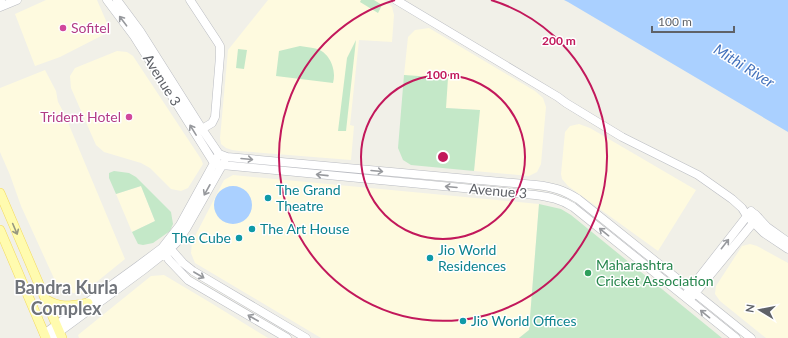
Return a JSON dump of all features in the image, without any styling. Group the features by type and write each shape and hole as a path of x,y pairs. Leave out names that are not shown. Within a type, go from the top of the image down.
{"main road":[{"path":"0,193 59,332"},
{"path":"0,230 47,337"},
{"path":"45,299 53,304 63,306 88,303"}],"street":[{"path":"0,8 17,0"},
{"name":"Avenue 3","path":"107,0 134,36 218,164 535,195 563,201 573,207 736,338"},
{"name":"Avenue 3","path":"117,0 140,30 202,129 223,155 536,185 567,192 578,199 750,338"},
{"path":"190,0 220,46 215,117 212,123 202,129"},
{"path":"396,0 622,136 698,175 732,199 756,220 788,242"},
{"path":"59,332 88,303 177,242 186,229 223,155"},
{"path":"693,291 749,213"},
{"path":"686,299 756,220"},
{"path":"756,220 764,233 788,249"},
{"path":"47,337 59,332 166,249"},
{"path":"166,249 169,260 188,280 287,338"},
{"path":"166,249 193,271 306,338"}],"shaded area":[{"name":"Sofitel","path":"46,0 97,0 107,23 105,34 60,57 35,66 15,14"},
{"path":"268,0 384,0 392,7 394,15 392,42 359,40 350,125 354,126 351,160 239,151 226,148 221,144 220,138 228,50"},
{"path":"429,28 535,91 543,98 546,107 541,164 537,172 529,176 474,171 479,110 445,108 404,75 408,37 415,30"},
{"name":"Trident Hotel","path":"117,51 127,52 133,56 201,159 203,164 188,188 181,191 171,189 150,168 141,163 104,152 96,145 71,88 70,76 75,68"},
{"path":"45,70 56,91 58,102 64,113 125,259 83,293 73,293 57,285 21,206 0,152 0,88"},
{"path":"579,124 590,128 696,190 658,251 568,186 562,179 561,174 565,132 570,126"},
{"path":"233,175 539,204 529,330 519,338 321,338 195,263 191,253 192,242 224,180"},
{"path":"141,186 155,221 132,232 116,194"},
{"path":"750,244 757,246 788,263 788,338 766,338 720,301 715,294 716,286 742,246"},
{"path":"164,275 268,338 79,338 78,335 151,276"}],"green space":[{"path":"361,0 374,0 382,5 378,13 360,2"},
{"path":"356,40 346,131 338,131 347,58"},
{"path":"300,46 319,50 327,56 333,66 333,83 276,76 279,51"},
{"path":"238,49 247,50 244,69 236,68"},
{"path":"404,75 448,78 446,108 480,110 474,171 411,165 403,160 398,148"},
{"path":"114,171 129,173 136,177 171,212 173,224 170,231 153,243 143,245 138,244 132,232 155,221 141,186 116,194 109,178 109,173"},
{"name":"Maharashtra Cricket Association","path":"539,204 561,209 571,215 722,338 519,338 529,330"}],"water":[{"name":"Mithi River","path":"564,0 788,0 788,132 568,2"},
{"path":"229,186 237,186 247,191 251,198 251,212 247,219 237,224 229,224 219,219 217,216 214,209 214,201 219,191 222,189"}],"place":[{"name":"Sofitel","path":"63,28"},
{"name":"Trident Hotel","path":"129,117"},
{"name":"The Grand Theatre","path":"268,198"},
{"name":"The Art House","path":"252,229"},
{"name":"The Cube","path":"239,238"},
{"name":"Jio World Residences","path":"430,258"},
{"name":"Maharashtra Cricket Association","path":"588,273"},
{"name":"Jio World Offices","path":"463,321"}],"district":[{"name":"Bandra Kurla Complex","path":"66,298"}]}
